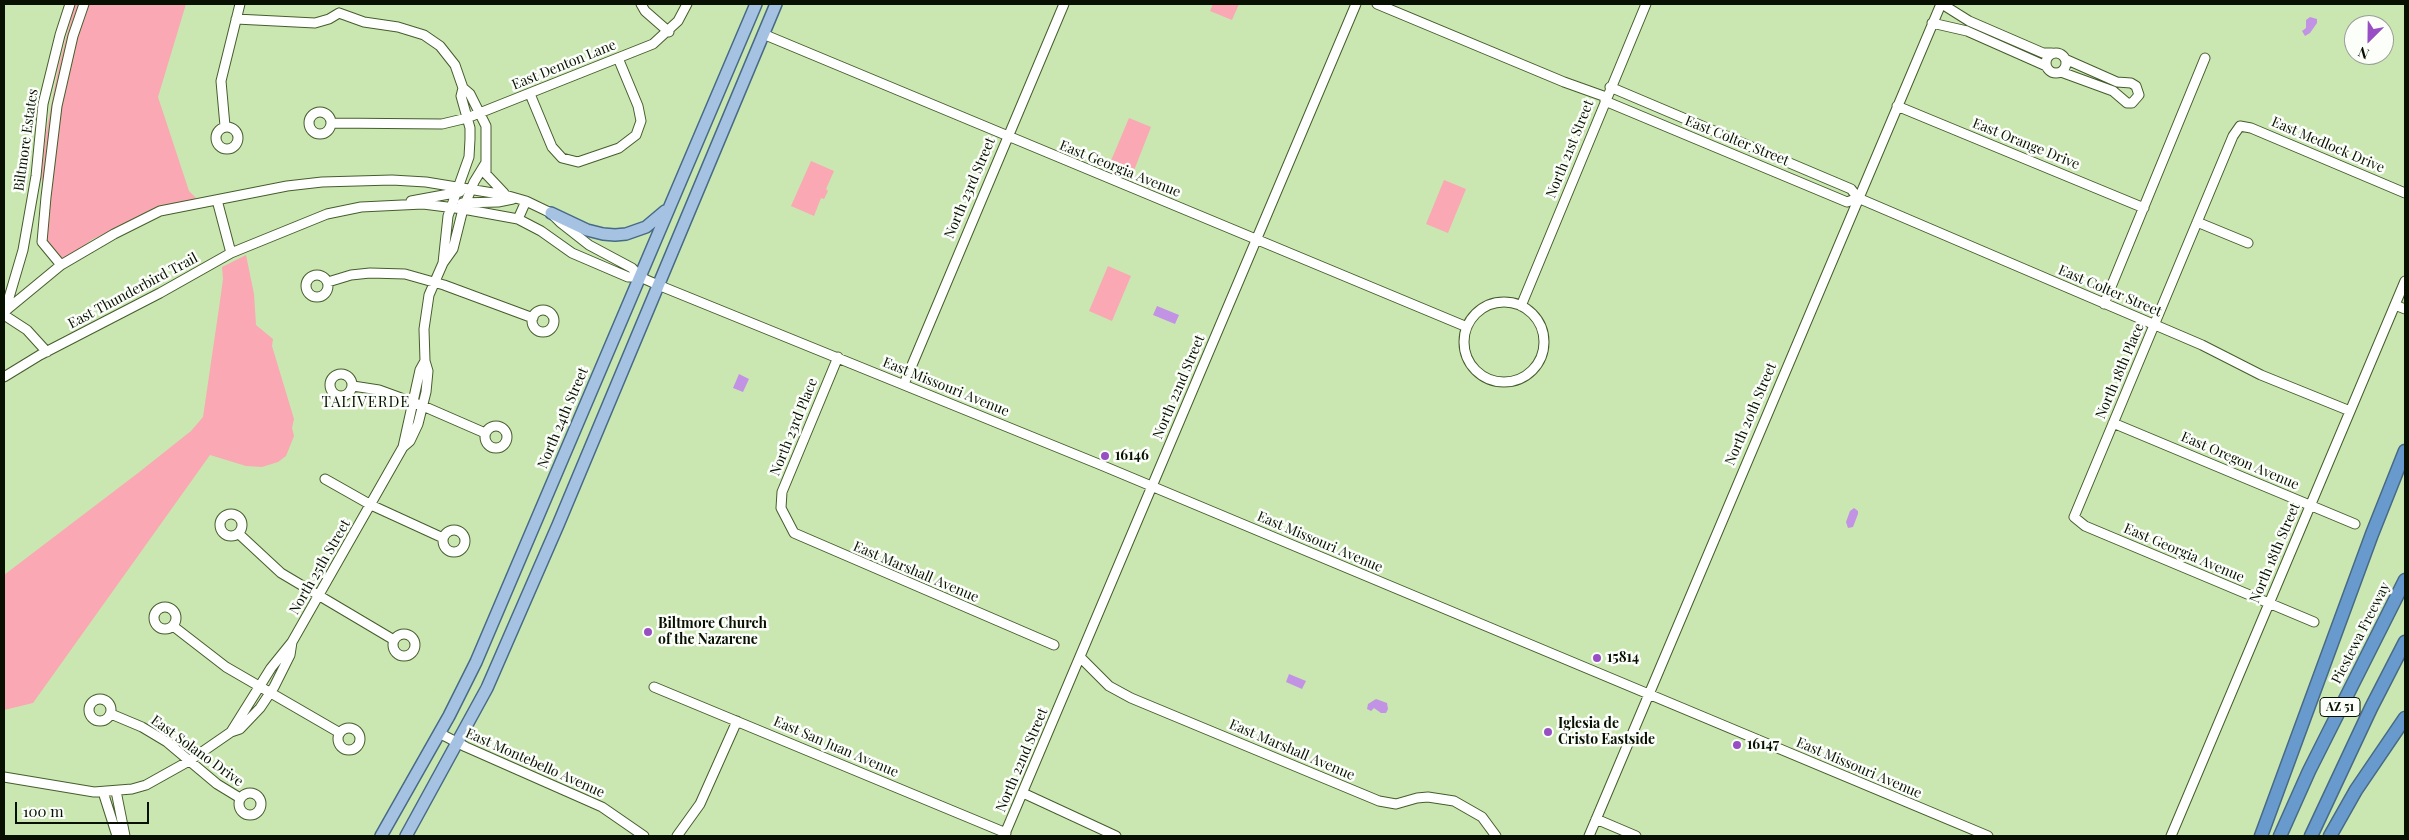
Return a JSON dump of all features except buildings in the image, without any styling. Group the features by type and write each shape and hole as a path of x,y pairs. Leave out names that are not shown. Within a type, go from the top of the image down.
{"highway":[{"path":"2261,836 2372,534 2404,456"},
{"name":"Piestewa Freeway","path":"2280,836 2313,763 2405,580"},
{"name":"AZ 51","path":"2311,836 2371,708 2405,642"},
{"path":"2330,836 2356,790 2405,718"}],"main road":[{"name":"North 24th Street","path":"381,836 468,679 756,4"},
{"path":"406,836 487,688 551,541 776,4"},
{"path":"551,213 587,230 615,235 626,234 646,227 670,206"},
{"path":"531,532 551,541"}],"street":[{"name":"Biltmore Estates","path":"4,312 23,250 36,176 43,104 60,35 70,4"},
{"name":"Biltmore Estates","path":"60,265 42,242 57,106 70,46 84,4"},
{"path":"225,126 220,81 240,4"},
{"path":"641,4 648,15 668,32"},
{"name":"East Denton Lane","path":"468,118 653,44 678,21 687,4"},
{"name":"North 23rd Street","path":"904,384 1006,137 1064,4"},
{"name":"North 22nd Street","path":"1005,834 1356,4"},
{"name":"East Colter Street","path":"1377,4 1847,202 1858,198"},
{"name":"North 21st Street","path":"1521,306 1610,87 1646,4"},
{"path":"1932,23 1967,31 2039,61 2052,72 2061,72 2113,91 2127,103 2132,103 2139,95 2136,86 2131,83 2117,82 2065,59 2059,54 2043,52 1969,21 1941,4"},
{"name":"North 20th Street","path":"1589,836 1941,4"},
{"path":"236,19 315,23 329,19 339,8 364,22 398,27 424,35 440,46 448,56 454,65 463,88 470,94 486,126 486,174 505,195"},
{"name":"East Georgia Avenue","path":"763,34 1006,137 1467,327"},
{"path":"2046,66 2047,57 2052,53"},
{"path":"530,94 552,147 562,158 578,162 619,148 636,135 641,121 638,106 618,58"},
{"path":"2104,304 2205,58"},
{"path":"2061,72 2065,67 2065,59"},
{"name":"East Colter Street","path":"1610,87 1851,189 1858,198 2202,345 2261,374 2350,411"},
{"path":"443,263 445,228 450,207 458,190 468,157 470,128 461,96 463,88"},
{"name":"East Orange Drive","path":"1897,106 2144,208"},
{"path":"331,123 442,124 468,118"},
{"name":"East Medlock Drive","path":"2240,126 2251,128 2405,193"},
{"name":"North 18th Place","path":"2074,517 2233,136 2240,126"},
{"path":"403,447 410,441 423,406 428,371 425,361 425,310 433,282 456,242 464,206 485,164"},
{"path":"4,377 47,352 26,330 4,312 60,265 160,211 287,186 322,182 392,180 458,190"},
{"path":"394,205 458,190 471,189 516,198 551,213 561,224 589,245 632,268 640,277"},
{"path":"464,206 516,198"},
{"path":"217,200 231,253"},
{"path":"518,219 526,201"},
{"name":"East Thunderbird Trail","path":"47,352 160,294 231,253 328,214 361,207 423,204 450,207 464,206 518,219 541,231 572,253 628,277 640,277"},
{"path":"2197,222 2248,244"},
{"path":"328,282 351,275 405,274 433,282 533,318"},
{"name":"East Missouri Avenue","path":"640,277 1151,486 1988,836"},
{"name":"North 18th Street","path":"2171,836 2405,281"},
{"path":"1508,302 1521,306 1532,313 1540,324 1544,336 1544,350 1539,362 1530,372 1519,379 1506,382 1492,380 1480,374 1471,365 1465,353 1464,340 1467,327 1473,316 1483,308 1495,303 1508,302"},
{"path":"2396,305 2405,309"},
{"name":"North 23rd Place","path":"781,508 784,486 838,357"},
{"path":"403,447 420,370 425,361"},
{"path":"353,386 378,390 413,402 485,433"},
{"name":"East Oregon Avenue","path":"2113,423 2356,524"},
{"name":"North 25th Street","path":"230,732 282,652 292,642 403,447"},
{"path":"325,479 371,505 443,538"},
{"name":"East Marshall Avenue","path":"781,508 794,533 805,539 1054,645"},
{"name":"East Georgia Avenue","path":"2074,517 2085,526 2314,622"},
{"path":"239,534 268,563 318,597 394,640"},
{"path":"173,626 212,658 269,694 340,733"},
{"name":"North 25th Street","path":"4,776 75,790 103,792 146,785 189,761 230,732 240,729 269,694 290,655 292,642"},
{"name":"East Marshall Avenue","path":"1080,658 1110,686 1131,698 1379,801 1396,804 1428,797 1454,801 1482,817 1496,836"},
{"name":"East San Juan Avenue","path":"654,687 1005,834"},
{"name":"East Solano Drive","path":"110,714 151,732 217,784 240,798"},
{"path":"677,836 704,797 737,721"},
{"name":"East Montebello Avenue","path":"439,733 602,807 644,836"},
{"path":"116,791 125,836"},
{"path":"103,792 117,836"},
{"path":"1023,793 1116,836"},
{"path":"1596,819 1636,836"}],"shaded area":[{"path":"75,4 186,4 158,97 189,191 197,199 159,209 91,240 61,265 42,242 46,197 41,177 46,133 59,64"},
{"path":"1213,4 1239,4 1232,20 1210,11"},
{"path":"2310,17 2317,19 2317,23 2310,33 2305,36 2302,31 2306,28 2306,20"},
{"path":"1129,118 1151,127 1133,173 1110,163"},
{"path":"811,161 834,171 826,189 828,191 824,199 821,198 814,216 791,206"},
{"path":"1444,180 1466,189 1448,233 1426,224"},
{"path":"246,255 254,294 256,325 273,339 272,346 294,419 292,428 294,436 286,456 278,462 262,467 246,466 210,455 33,703 4,710 4,575 191,431 203,417 223,279 222,267"},
{"path":"1108,266 1131,276 1112,321 1089,311"},
{"path":"1157,306 1179,315 1175,324 1153,315"},
{"path":"739,374 749,379 743,392 733,388"},
{"path":"1854,508 1858,511 1858,514 1853,527 1848,528 1846,522 1850,511"},
{"path":"1289,674 1306,681 1302,689 1286,682"},
{"path":"1376,699 1387,703 1388,709 1386,713 1381,713 1374,708 1371,711 1367,709 1368,704"}],"place":[{"name":"16146","path":"1105,456"},
{"name":"Biltmore Church of the Nazarene","path":"648,632"},
{"name":"15814","path":"1597,658"},
{"name":"Iglesia de Cristo Eastside","path":"1548,732"},
{"name":"16147","path":"1737,745"}],"district":[{"name":"TALIVERDE","path":"366,402"}]}
